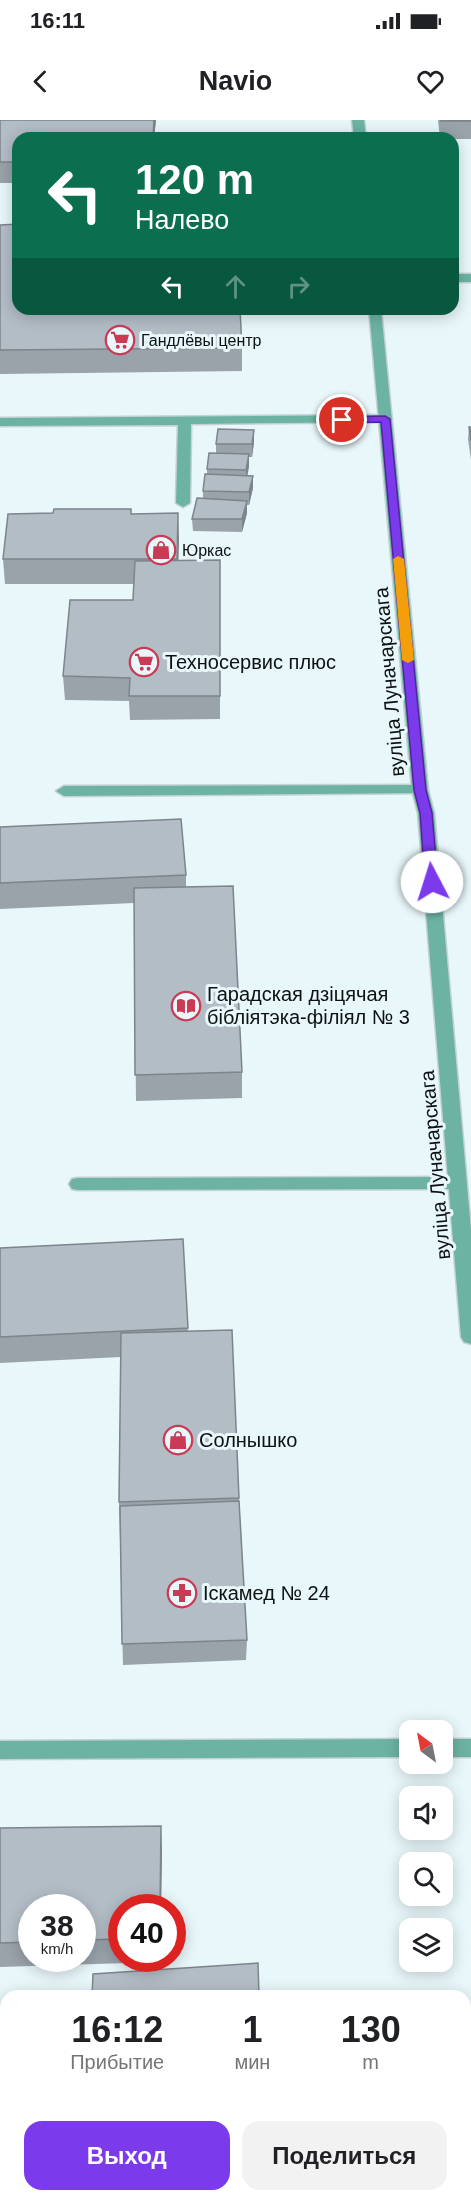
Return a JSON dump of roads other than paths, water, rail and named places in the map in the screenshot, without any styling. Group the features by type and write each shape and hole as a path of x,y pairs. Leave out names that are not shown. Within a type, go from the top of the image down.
{"street":[{"name":"вуліца Луначарскага","path":"376,315 420,790 426,813 471,1337"},
{"path":"0,422 385,419"},
{"path":"183,503 185,421"},
{"path":"64,791 420,790"},
{"path":"78,1185 457,1183"},
{"path":"0,1749 399,1748"},
{"path":"453,1748 471,1748"}],"place":[{"name":"Гандлёвы центр","path":"120,340"},
{"name":"Юркас","path":"161,550"},
{"name":"Техносервис плюс","path":"144,662"},
{"name":"Гарадская дзіцячая бібліятэка-філіял № 3","path":"186,1006"},
{"name":"Солнышко","path":"178,1440"},
{"name":"Іскамед № 24","path":"182,1593"}]}
